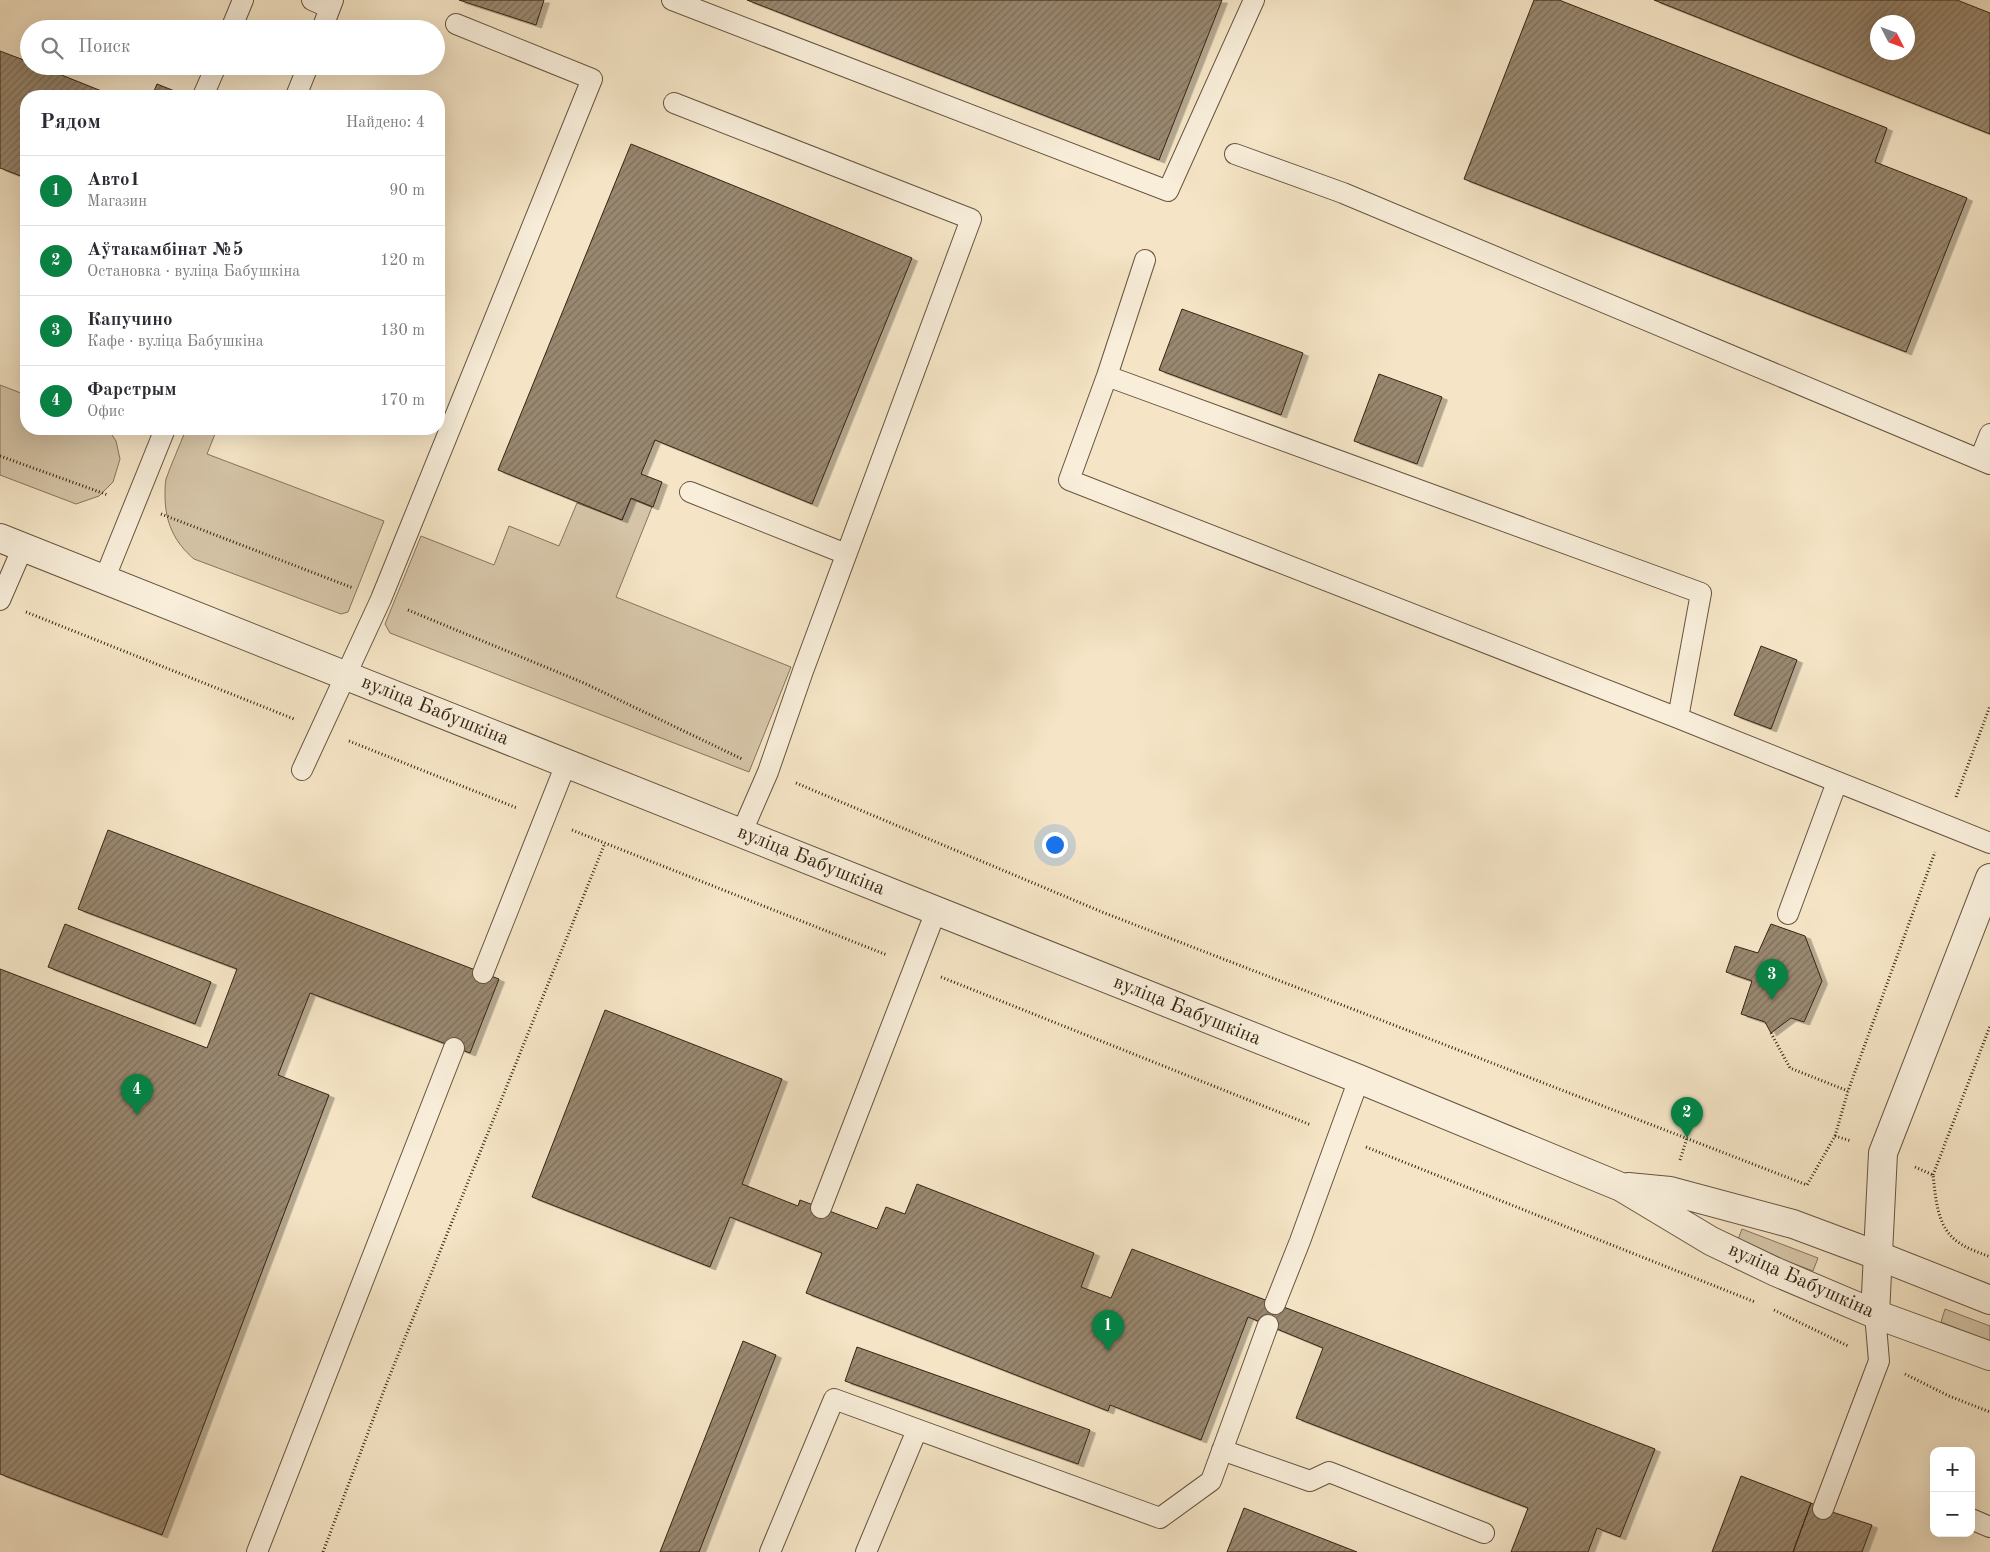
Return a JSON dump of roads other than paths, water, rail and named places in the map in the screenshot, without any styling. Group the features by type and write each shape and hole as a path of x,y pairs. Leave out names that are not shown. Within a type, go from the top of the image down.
{"street":[{"name":"вуліца Бабушкіна","path":"11,542 1359,1080 1621,1187 1711,1241 1776,1272 1875,1314 1990,1356"},
{"path":"1875,1314 1883,1153 1990,878"},
{"name":"вуліца Бабушкіна","path":"1621,1187 1670,1192 1793,1224 1990,1300"}],"lane":[{"path":"235,20 243,0"},
{"path":"312,0 332,4 326,20"},
{"path":"672,0 1168,192 1254,0"},
{"path":"302,770 381,598 592,79 456,24"},
{"path":"206,90 212,75"},
{"path":"298,90 304,75"},
{"path":"674,103 971,219 846,554 768,772 741,834"},
{"path":"1235,154 1342,193 1985,462 1990,434"},
{"path":"1146,260 1107,376 1069,480 1678,718 1990,844"},
{"path":"1107,376 1701,593 1678,718"},
{"path":"104,580 163,435"},
{"path":"690,492 846,554"},
{"path":"0,600 11,542"},
{"path":"483,973 566,764"},
{"path":"1788,914 1837,782"},
{"path":"820,1208 936,911"},
{"path":"257,1552 454,1048"},
{"path":"1275,1304 1359,1080"},
{"path":"1823,1509 1879,1361 1875,1314"},
{"path":"770,1552 834,1399 1160,1518 1211,1482 1268,1325"},
{"path":"866,1552 917,1430"},
{"path":"1222,1450 1310,1481 1330,1472 1484,1532"},
{"path":"1975,1520 1990,1526"}],"place":[{"name":"Капучино","path":"1772,1000"},
{"name":"Фарстрым","path":"137,1115"},
{"name":"Аўтакамбінат №5","path":"1687,1138"},
{"name":"Авто1","path":"1108,1351"}]}
